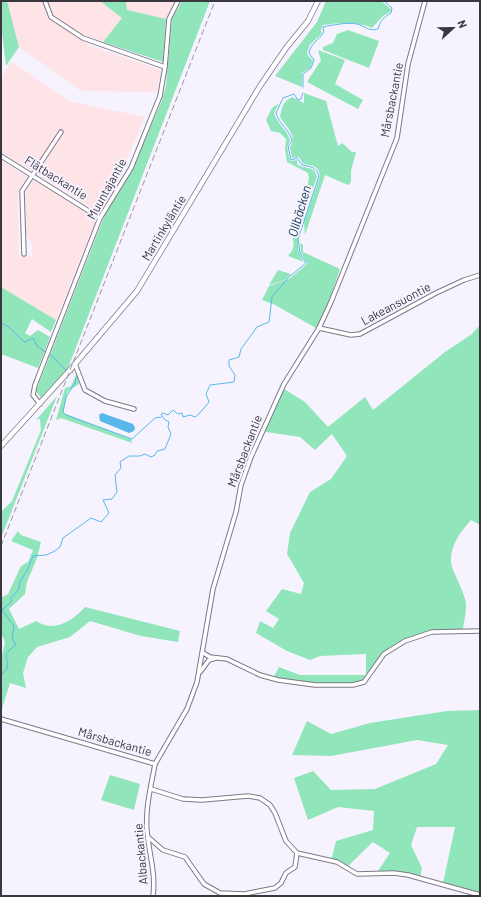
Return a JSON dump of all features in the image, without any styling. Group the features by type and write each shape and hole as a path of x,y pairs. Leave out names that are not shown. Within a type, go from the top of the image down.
{"street":[{"path":"45,1 50,17 83,38 165,67"},
{"name":"Muuntajantie","path":"40,404 33,395 35,385 100,218 136,157 160,96 165,67 169,19 178,1"},
{"name":"Martinkyläntie","path":"1,446 75,364 136,291 260,86 286,48 308,21 318,1"},
{"name":"Mårsbackantie","path":"1,719 156,764 187,709 200,672 212,589 236,512 241,485 251,457 284,384 319,328 331,302 396,138 408,64 425,1"},
{"path":"24,254 22,192 61,132"},
{"name":"Flätbackantie","path":"1,156 100,218"},
{"name":"Lakeansuontie","path":"319,328 351,335 360,334 436,293 464,280 480,275"},
{"path":"75,364 85,390 105,401 134,409"},
{"path":"202,653 217,658 228,659 260,675 278,680 315,685 353,685 364,682 384,654 405,641 432,632 480,632"},
{"path":"200,672 209,660 217,658"},
{"name":"Albackantie","path":"153,896 155,881 148,837 147,818 156,764"},
{"path":"151,789 183,799 202,800 248,796 260,798 270,805 276,813 286,841 297,853 337,862 357,874 394,872 480,895"},
{"path":"148,837 163,850 185,857 204,884 213,890 225,894 244,894 275,888 281,883 286,873 295,867 297,853"}],"shaded area":[{"path":"7,1 44,1 47,18 89,45 161,70 157,92 81,91 19,47"},
{"path":"48,1 100,1 122,18 103,42 84,35 57,19 51,13"},
{"path":"126,1 177,1 166,19 127,10"},
{"path":"11,61 69,101 145,117 121,174 97,211 37,174 63,133 59,131 32,171 1,152 1,78"},
{"path":"1,160 27,177 18,190 19,257 32,256 32,243 26,236 26,193 34,180 94,217 95,222 56,320 1,287"}],"green space":[{"path":"1,1 7,1 19,47 6,66 1,24"},
{"path":"100,1 126,1 127,10 166,19 163,62 103,42 122,18"},
{"path":"182,1 210,1 68,368 41,398 36,391 106,212 133,168 162,100 166,85 172,19"},
{"path":"326,1 381,1 391,9 390,12 383,16 372,28 353,23 323,25 320,36 309,46 307,54 313,61 310,68 302,73 302,87 275,76 317,22"},
{"path":"348,30 379,41 369,68 323,50 323,47 333,43 337,34"},
{"path":"318,50 345,60 335,84 363,100 358,109 307,82 321,60"},
{"path":"304,93 326,101 338,146 342,143 352,152 356,152 351,171 351,182 348,185 325,175 305,235 304,222 320,176 317,168 303,164 299,157 292,158 290,147 293,139 292,135 280,117 283,105 292,97 304,103"},
{"path":"279,103 274,113 275,117 289,137 290,141 287,147 290,161 297,160 297,164 312,169 316,173 317,177 301,221 298,246 300,256 304,262 288,256 293,247 292,237 299,230 299,223 309,178 308,173 287,162 285,150 286,139 280,133 271,131 266,120 272,108"},
{"path":"300,243 303,245 303,252 340,269 328,304 316,328 275,305 262,300 269,286 289,279 307,264 301,252"},
{"path":"278,270 291,274 285,280 269,285"},
{"path":"1,287 56,320 51,332 32,319 25,333 30,336 38,330 50,337 38,368 1,354"},
{"path":"480,325 480,525 471,520 459,536 451,554 452,567 466,603 463,629 429,632 396,643 379,658 369,674 361,682 353,684 330,685 273,678 279,667 300,675 366,675 366,654 320,656 310,660 287,651 256,633 260,621 273,628 279,619 266,611 282,589 301,594 304,583 287,554 290,533 310,492 331,479 347,456 332,434 315,450 300,437 266,432 264,429 284,389 305,402 328,427 365,397 373,410 445,352 472,334"},
{"path":"77,373 79,384 68,391 63,413 131,439 132,443 61,418 56,420 65,388 71,386"},
{"path":"57,396 1,538 2,511 12,501 41,430 40,419 36,420"},
{"path":"18,531 21,535 41,542 37,558 27,582 25,594 9,609 19,629 36,621 50,626 63,624 75,617 85,607 180,631 178,642 141,636 90,621 70,637 37,647 28,657 23,673 26,688 10,683 1,712 1,660 5,642 1,633 1,598 8,594 21,566 28,562 33,550 11,541"},
{"path":"480,710 480,894 443,883 455,827 417,827 411,845 422,868 420,878 408,875 376,874 390,853 373,842 346,868 331,861 336,841 373,830 374,811 338,807 308,820 294,778 313,771 331,790 375,789 436,764 448,745 417,740 331,756 292,755 307,721 331,734 370,723 447,711"},
{"path":"110,775 140,784 134,810 101,800"}],"water":[{"path":"102,413 133,424 135,428 134,431 129,433 100,421 99,415"}],"waterway":[{"name":"Ollbäcken","path":"303,87 303,74 311,68 314,60 309,53 313,45 324,32 323,27 353,23 370,29 378,29 386,16 391,13 392,8 384,1"},
{"name":"Ollbäcken","path":"1,675 7,669 6,655 8,651 16,645 12,638 14,626 2,610 11,602 11,598 19,589 20,581 27,571 33,556 46,555 55,551 60,547 63,538 91,518 101,522 109,513 103,500 112,499 117,492 115,475 121,468 120,462 129,456 140,456 145,454 151,457 155,455 157,451 165,449 171,434 168,427 169,422 164,419 161,414 163,413 168,415 173,410 178,414 182,413 183,417 190,415 195,417 209,402 206,394 210,385 234,382 235,375 229,366 229,360 239,357 241,349 257,327 269,322 272,297 288,278 306,263 300,253 298,239 319,176 316,170 302,165 297,158 291,160 288,146 292,141 291,137 277,117 276,113 283,98 294,94 298,100 301,99 303,93"},
{"path":"1,323 8,327 25,342 33,338 37,346 45,352"},
{"path":"50,355 66,370"},
{"path":"76,377 75,383 66,397 63,412 66,415 132,439 155,418 161,417"}],"railway":[{"path":"1,546 215,1"}]}
